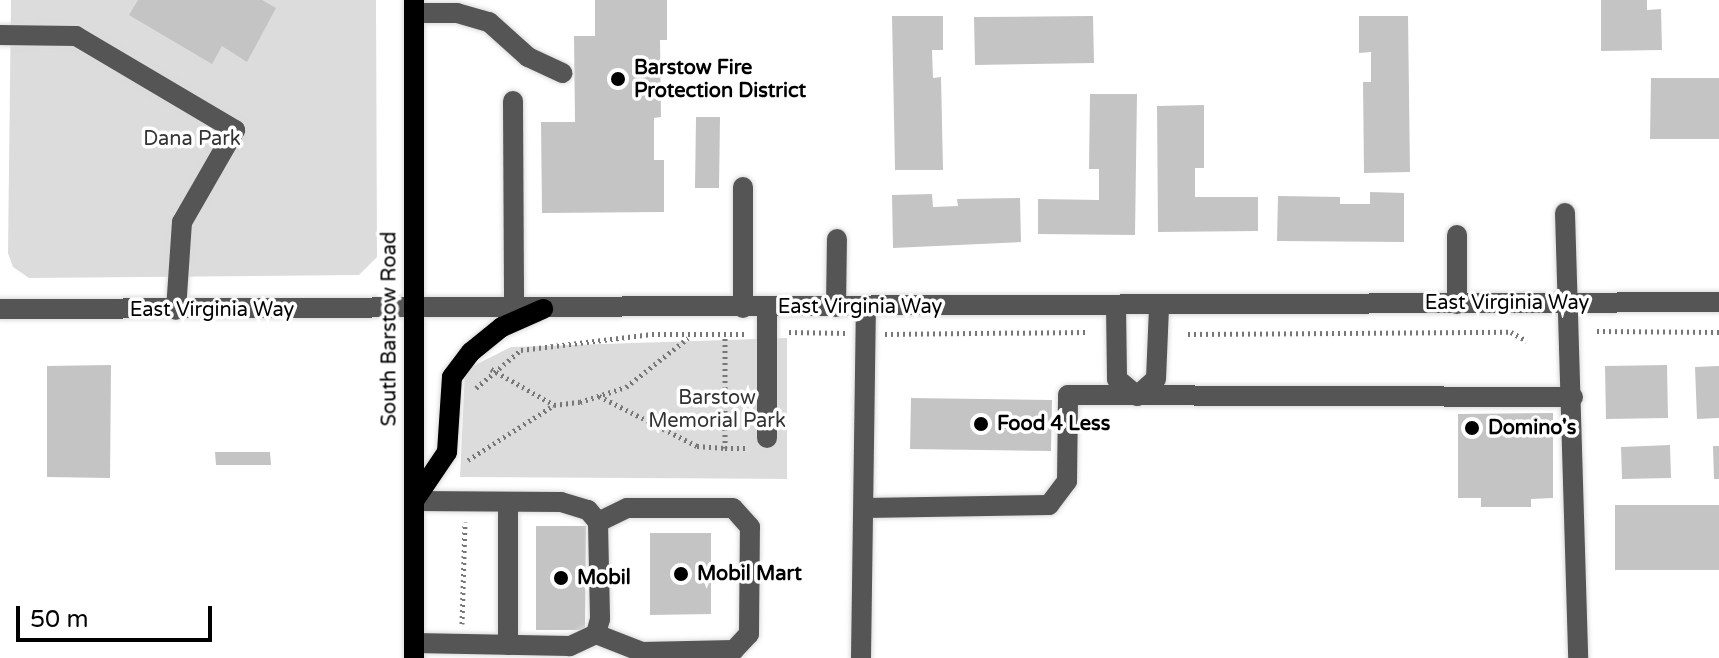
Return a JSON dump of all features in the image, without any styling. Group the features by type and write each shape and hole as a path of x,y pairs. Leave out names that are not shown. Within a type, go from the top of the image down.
{"main road":[{"name":"South Barstow Road","path":"414,6 414,650"},
{"path":"414,501 447,452 452,377 471,352 502,327 543,309"}],"street":[{"path":"414,6 489,22 528,57 563,73"},
{"path":"0,35 76,36 235,130 182,222 176,310"},
{"path":"513,101 514,309"},
{"path":"743,187 743,308"},
{"path":"1565,213 1571,303 1578,658"},
{"path":"1457,235 1457,304"},
{"path":"836,307 837,239"},
{"name":"East Virginia Way","path":"0,309 414,310 1719,302"},
{"path":"1116,306 1117,379 1137,396"},
{"path":"1137,396 1156,379 1159,306"},
{"path":"861,658 866,307"},
{"path":"767,308 767,438"},
{"path":"865,508 1049,505 1067,481 1068,395 1573,397"},
{"path":"414,501 575,505 598,522"},
{"path":"508,502 508,645"},
{"path":"414,650 462,644 570,646 596,634 642,652 734,650 749,634 750,527 733,508 627,508 598,522"},
{"path":"596,634 598,522"}],"path":[{"path":"1597,331 1719,332"},
{"path":"1188,334 1511,332 1527,341"},
{"path":"599,396 697,446 725,448 725,335"},
{"path":"467,461 554,405 626,387 688,337"},
{"path":"467,398 489,368 554,405"},
{"path":"462,644 467,445"}],"green space":[{"name":"Dana Park","path":"11,0 376,0 377,257 359,275 29,278 13,267 8,253"},
{"name":"Barstow Memorial Park","path":"787,338 787,479 460,477 465,370 511,347"}],"building":[{"path":"138,0 262,0 276,8 247,62 222,46 212,64 129,15"},
{"name":"Barstow Fire Protection District","path":"595,0 667,0 667,40 660,40 661,117 654,118 654,160 664,160 664,212 542,213 541,122 575,122 574,36 595,36"},
{"path":"1601,0 1647,0 1647,10 1661,9 1662,50 1601,51"},
{"path":"892,16 943,16 943,50 932,50 933,78 941,77 943,170 895,170"},
{"path":"1093,16 1094,63 975,65 974,17"},
{"path":"1359,16 1408,16 1410,172 1364,173 1363,82 1371,82 1371,52 1359,53"},
{"path":"1651,78 1719,78 1719,139 1650,139"},
{"path":"1090,94 1137,94 1135,235 1038,234 1038,199 1099,200 1099,169 1089,169"},
{"path":"1204,105 1204,168 1195,168 1195,197 1258,197 1258,231 1158,232 1157,106"},
{"path":"696,117 720,117 719,188 695,188"},
{"path":"1370,192 1404,193 1404,242 1277,241 1278,196 1340,197 1340,204 1370,204"},
{"path":"932,194 933,207 958,206 957,199 1020,198 1021,242 893,248 892,195"},
{"path":"111,365 110,478 47,477 47,366"},
{"path":"1667,365 1668,418 1606,419 1605,366"},
{"path":"1719,366 1719,418 1697,419 1695,367"},
{"name":"Food 4 Less","path":"911,398 1052,400 1051,451 910,449"},
{"path":"1553,413 1553,498 1531,499 1531,507 1481,507 1481,498 1458,498 1458,414"},
{"path":"1670,445 1671,478 1622,479 1621,447"},
{"path":"1713,446 1719,446 1719,479 1714,479"},
{"path":"215,452 270,452 271,465 216,465"},
{"path":"1615,505 1719,505 1719,570 1615,570"},
{"name":"Mobil","path":"536,526 586,526 585,630 536,630"},
{"name":"Mobil Mart","path":"650,533 711,533 711,614 650,615"}],"place":[{"name":"Barstow Fire Protection District","path":"618,79"},
{"name":"Food 4 Less","path":"981,424"},
{"name":"Domino's","path":"1472,428"},
{"name":"Mobil Mart","path":"681,574"},
{"name":"Mobil","path":"561,578"}]}
